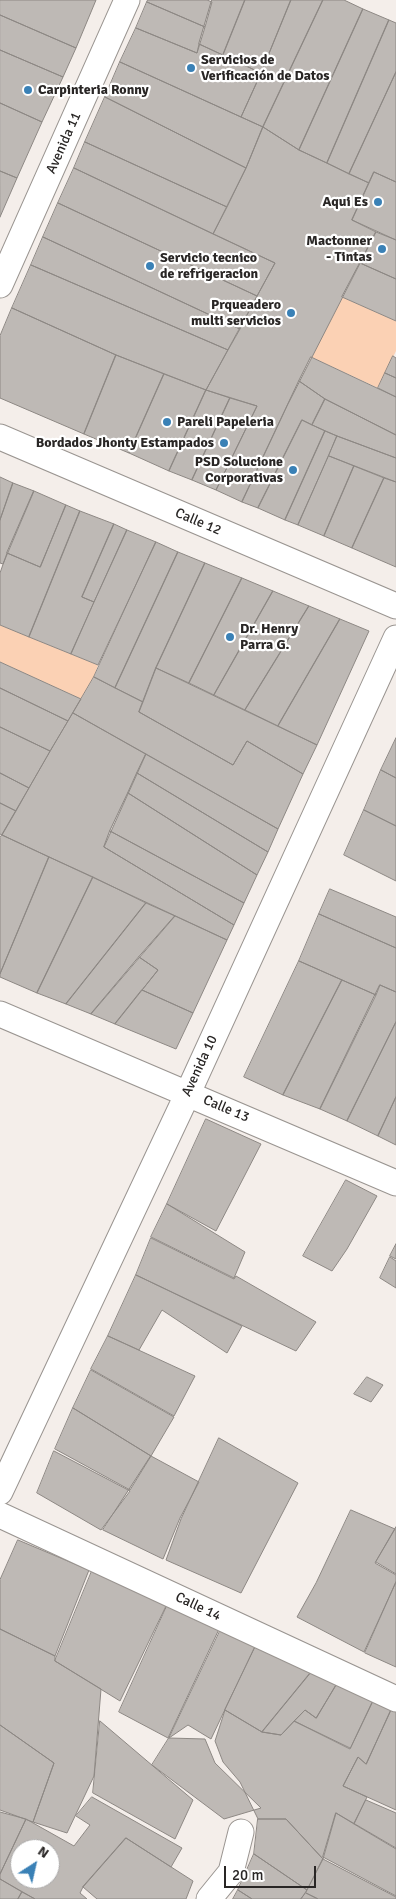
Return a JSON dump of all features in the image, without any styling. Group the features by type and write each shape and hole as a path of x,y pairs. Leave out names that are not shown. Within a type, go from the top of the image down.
{"street":[{"name":"Avenida 11","path":"0,285 127,0"},
{"name":"Calle 12","path":"0,437 396,606"},
{"name":"Avenida 10","path":"0,1492 188,1093 396,638"},
{"name":"Calle 13","path":"0,1014 396,1183"},
{"name":"Calle 14","path":"0,1515 396,1699"},
{"path":"209,1899 231,1872 241,1832"}],"shaded area":[{"path":"342,297 396,321 396,351 378,388 311,357"},
{"path":"0,625 98,665 94,677 81,699 0,662"}],"building":[{"path":"0,0 96,0 76,48 0,15"},
{"path":"148,0 207,0 212,2 205,27 147,2"},
{"path":"212,0 245,0 223,55 199,44"},
{"path":"245,0 291,0 261,73 223,55"},
{"path":"291,0 323,0 263,127 241,117"},
{"path":"323,0 344,0 363,9 299,150 263,127"},
{"path":"147,2 205,27 197,53 136,28"},
{"path":"363,9 389,20 327,163 299,150"},
{"path":"0,15 76,48 63,77 0,50"},
{"path":"389,20 396,23 396,72 349,174 327,163"},
{"name":"Servicios de Verificación de Datos","path":"136,28 197,53 199,44 261,73 241,117 120,62"},
{"name":"Carpinteria Ronny","path":"0,50 63,77 42,122 0,103"},
{"path":"120,62 263,127 246,168 105,97"},
{"path":"396,72 396,182 374,172 369,183 349,174"},
{"path":"105,97 246,168 227,207 85,142"},
{"path":"0,103 42,122 17,178 0,171"},
{"name":"Prqueadero multi servicios","path":"263,127 299,150 369,183 352,220 376,232 288,404 242,502 216,490 257,406 206,390 275,263 213,234 246,168"},
{"path":"85,142 227,207 213,234 74,168"},
{"path":"74,168 275,263 257,296 58,203"},
{"path":"0,171 17,178 0,217"},
{"name":"Aqui Es","path":"374,172 396,182 396,240 352,220"},
{"name":"Servicio tecnico de refrigeracion","path":"58,203 257,296 240,329 43,237"},
{"name":"Mactonner - Tintas","path":"376,232 396,240 396,279 360,263"},
{"path":"43,237 240,329 228,350 31,265"},
{"path":"360,263 396,279 396,321 342,297"},
{"path":"31,265 228,350 206,390 116,355 12,308"},
{"path":"12,308 116,355 84,434 0,398 0,336"},
{"path":"116,355 164,374 129,453 84,434"},
{"path":"393,356 396,358 396,378 385,373"},
{"path":"311,357 396,397 396,435 325,399 299,381"},
{"path":"385,373 396,378 396,397 378,388"},
{"name":"Pareli Papeleria","path":"164,374 206,390 169,471 129,453"},
{"path":"299,381 325,399 312,425 302,420 258,508 242,502"},
{"path":"206,390 230,398 192,480 169,471"},
{"name":"Bordados Jhonty Estampados","path":"230,398 257,406 216,490 192,480"},
{"path":"325,399 396,435 396,458 312,425"},
{"name":"PSD Solucione Corporativas","path":"302,420 325,431 285,520 258,508"},
{"path":"325,431 337,436 298,525 285,520"},
{"path":"337,436 396,458 396,482 329,456"},
{"path":"329,456 354,466 324,536 298,525"},
{"path":"354,466 384,478 352,548 324,536"},
{"path":"0,477 13,483 0,520"},
{"path":"384,478 396,482 396,567 352,548"},
{"path":"13,483 34,491 3,564 0,563 0,520"},
{"path":"34,491 66,505 40,567 7,553"},
{"path":"66,505 80,511 29,637 0,625 0,573 7,553 40,567"},
{"path":"80,511 114,524 82,597 94,602 71,654 29,637"},
{"path":"114,524 127,530 94,602 82,597"},
{"path":"127,530 156,542 98,665 71,654"},
{"path":"156,542 178,552 115,688 94,677"},
{"path":"178,552 205,563 156,668 143,702 115,688"},
{"path":"205,563 242,578 189,683 156,668"},
{"name":"Dr. Henry Parra G.","path":"242,578 273,591 214,695 189,683"},
{"path":"273,591 309,606 245,710 214,695"},
{"path":"309,606 340,619 278,726 245,710"},
{"path":"340,619 369,631 317,745 278,726"},
{"path":"0,662 81,699 68,721 0,688"},
{"path":"156,668 317,745 303,774 247,741 233,765 139,712"},
{"path":"94,677 143,702 139,712 233,765 247,741 303,774 278,829 73,713"},
{"path":"0,688 68,721 50,751 0,727"},
{"path":"73,713 146,754 104,847 234,925 227,940 2,835"},
{"path":"0,727 50,751 29,788 0,773"},
{"path":"396,738 396,778 381,770"},
{"path":"146,754 278,829 268,852 137,773"},
{"path":"381,770 396,778 396,826 364,810"},
{"path":"0,773 29,788 16,811 0,803"},
{"path":"137,773 268,852 257,875 128,793"},
{"path":"128,793 257,875 244,903 110,831"},
{"path":"0,803 16,811 2,835 0,834"},
{"path":"364,810 396,826 396,881 344,855"},
{"path":"110,831 244,903 234,925 104,847"},
{"path":"2,835 49,857 0,974 0,838"},
{"path":"49,857 93,877 37,993 0,977 0,974"},
{"path":"93,877 146,903 66,1004 37,993"},
{"path":"330,889 396,917 396,948 319,914"},
{"path":"146,903 175,916 91,1014 66,1004"},
{"path":"319,914 396,948 396,992 380,985 376,995 299,961"},
{"path":"175,916 227,940 193,1013 142,990 158,970 139,957"},
{"path":"139,957 158,970 115,1024 91,1014"},
{"path":"299,961 342,980 283,1095 244,1077"},
{"path":"342,980 376,995 320,1109 283,1095"},
{"path":"380,985 396,992 396,1022 347,1121 320,1109"},
{"path":"142,990 193,1013 176,1049 115,1024"},
{"path":"396,1022 396,1097 378,1136 347,1121"},
{"path":"396,1097 396,1145 378,1136"},
{"path":"206,1119 261,1144 216,1231 167,1204"},
{"path":"346,1180 377,1196 347,1249 332,1271 303,1256"},
{"path":"167,1204 245,1252 234,1278 151,1237"},
{"path":"151,1238 234,1279 236,1276 316,1322 296,1351 136,1275"},
{"path":"396,1244 396,1259 390,1256"},
{"path":"390,1257 396,1261 396,1288 380,1278"},
{"path":"136,1275 242,1326 227,1353 162,1310 139,1350 108,1336"},
{"path":"108,1336 195,1376 174,1416 91,1369"},
{"path":"91,1370 174,1417 151,1456 73,1408"},
{"path":"367,1377 383,1385 371,1402 354,1394"},
{"path":"73,1408 151,1456 130,1490 55,1449"},
{"path":"219,1438 298,1483 241,1593 166,1560 181,1519"},
{"path":"54,1451 130,1491 101,1530 37,1493"},
{"path":"151,1456 199,1482 180,1518 163,1559 103,1530"},
{"path":"351,1510 395,1529 375,1563 396,1575 396,1582 364,1652 297,1617 316,1583"},
{"path":"396,1527 396,1574 376,1562"},
{"path":"18,1540 89,1570 55,1656 0,1629 0,1580"},
{"path":"92,1571 167,1604 120,1701 55,1661"},
{"path":"396,1582 396,1667 365,1653"},
{"path":"168,1604 220,1627 168,1738 119,1712"},
{"path":"222,1627 256,1644 211,1739 188,1725 169,1738"},
{"path":"0,1629 55,1656 55,1661 101,1689 94,1776 67,1833 33,1822 54,1763 0,1725"},
{"path":"257,1644 312,1671 262,1732 225,1710"},
{"path":"312,1671 338,1682 316,1718 305,1710 281,1735 262,1732"},
{"path":"338,1682 374,1699 350,1749 294,1721 305,1710 316,1718"},
{"path":"374,1699 392,1708 366,1764 358,1757 343,1786 367,1797 354,1824 336,1813 323,1859 286,1819 258,1819 240,1782 223,1762 215,1741 225,1710 262,1732 281,1735 294,1721 350,1748"},
{"path":"392,1708 396,1710 396,1810 343,1786 358,1757 366,1764"},
{"path":"100,1721 193,1800 175,1839 93,1793"},
{"path":"0,1725 54,1763 33,1822 0,1810"},
{"path":"169,1738 205,1739 215,1763 261,1808 224,1819 152,1765"},
{"path":"92,1797 182,1848 171,1867 126,1838 83,1887 80,1893 87,1899 35,1899 18,1889 60,1889 60,1839 17,1839 26,1819 74,1846 90,1825 76,1816"},
{"path":"366,1800 396,1813 396,1849 354,1824"},
{"path":"0,1812 26,1819 17,1839 10,1839 10,1853 0,1874"},
{"path":"336,1813 396,1848 396,1896 323,1857"},
{"path":"258,1819 286,1819 323,1859 307,1890 254,1854"},
{"path":"126,1838 193,1881 186,1899 97,1899 83,1887"},
{"path":"10,1853 10,1885 0,1879 0,1874"},
{"path":"254,1854 307,1890 301,1899 252,1899 238,1890"},
{"path":"323,1859 396,1897 396,1899 318,1899 306,1893"},
{"path":"0,1879 10,1885 10,1889 17,1889 22,1892 18,1899 0,1899"},
{"path":"238,1890 252,1899 233,1899"},
{"path":"22,1892 35,1899 18,1899"},
{"path":"306,1893 318,1899 301,1899"}],"place":[{"name":"Servicios de Verificación de Datos","path":"191,68"},
{"name":"Carpinteria Ronny","path":"28,90"},
{"name":"Aqui Es","path":"378,202"},
{"name":"Mactonner - Tintas","path":"382,249"},
{"name":"Servicio tecnico de refrigeracion","path":"150,266"},
{"name":"Prqueadero multi servicios","path":"291,313"},
{"name":"Pareli Papeleria","path":"167,422"},
{"name":"Bordados Jhonty Estampados","path":"224,443"},
{"name":"PSD Solucione Corporativas","path":"293,470"},
{"name":"Dr. Henry Parra G.","path":"230,637"}]}
